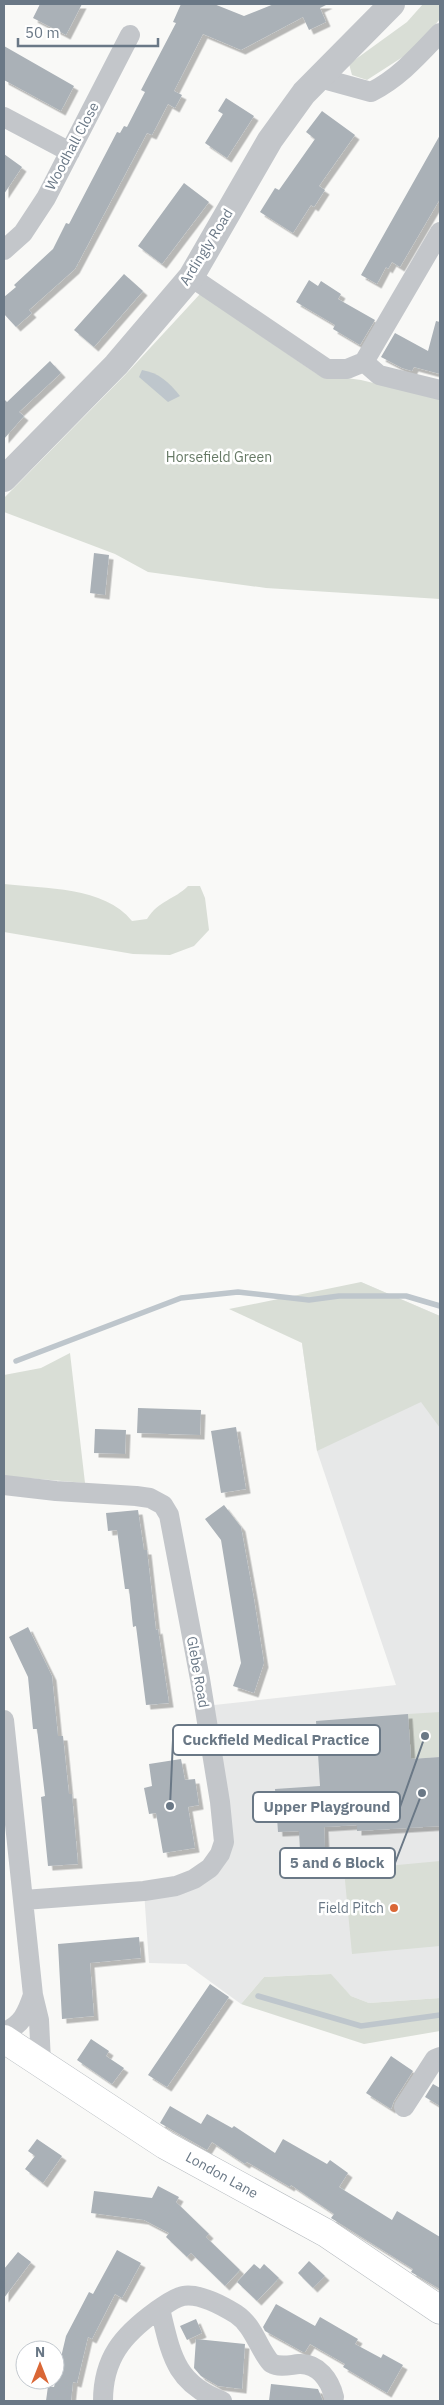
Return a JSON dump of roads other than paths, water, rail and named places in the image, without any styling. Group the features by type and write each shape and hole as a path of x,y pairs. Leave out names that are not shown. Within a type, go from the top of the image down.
{"main road":[{"name":"London Lane","path":"4,2039 166,2144 326,2233 440,2310"}],"street":[{"name":"Ardingly Road","path":"4,479 116,364 191,277 270,140 304,93 392,4"},
{"path":"320,78 371,92 389,83 440,33"},
{"name":"Woodhall Close","path":"4,250 23,233 46,198 130,35"},
{"path":"4,117 70,152"},
{"path":"191,277 327,369 347,370 364,362 440,232"},
{"path":"364,362 379,375 440,390"},
{"name":"Glebe Road","path":"4,1485 56,1491 136,1496 150,1498 163,1505 169,1515 200,1679 220,1802 224,1842 220,1854 210,1868 194,1879 176,1886 144,1891 24,1900"},
{"path":"4,1720 33,1996 39,2020 41,2062"},
{"path":"4,2032 16,2027 27,2014 33,1996"},
{"path":"404,2107 435,2059 440,2056"},
{"path":"103,2401 105,2374 116,2350 129,2332 160,2308 182,2296 192,2296 224,2308 248,2324 272,2363 276,2366 301,2364 314,2368 326,2378 334,2397"},
{"path":"160,2308 179,2371 200,2390 222,2401"}],"waterway":[{"path":"16,1361 181,1298 238,1292 309,1300 339,1296 406,1296 440,1306"},
{"path":"258,1996 361,2026 440,2015"}],"place":[{"name":"Upper Playground","path":"425,1736"},
{"name":"5 and 6 Block","path":"422,1793"},
{"name":"Cuckfield Medical Practice","path":"170,1806"},
{"name":"Field Pitch","path":"394,1908"}],"park label":[{"name":"Horsefield Green","path":"219,457"}]}
